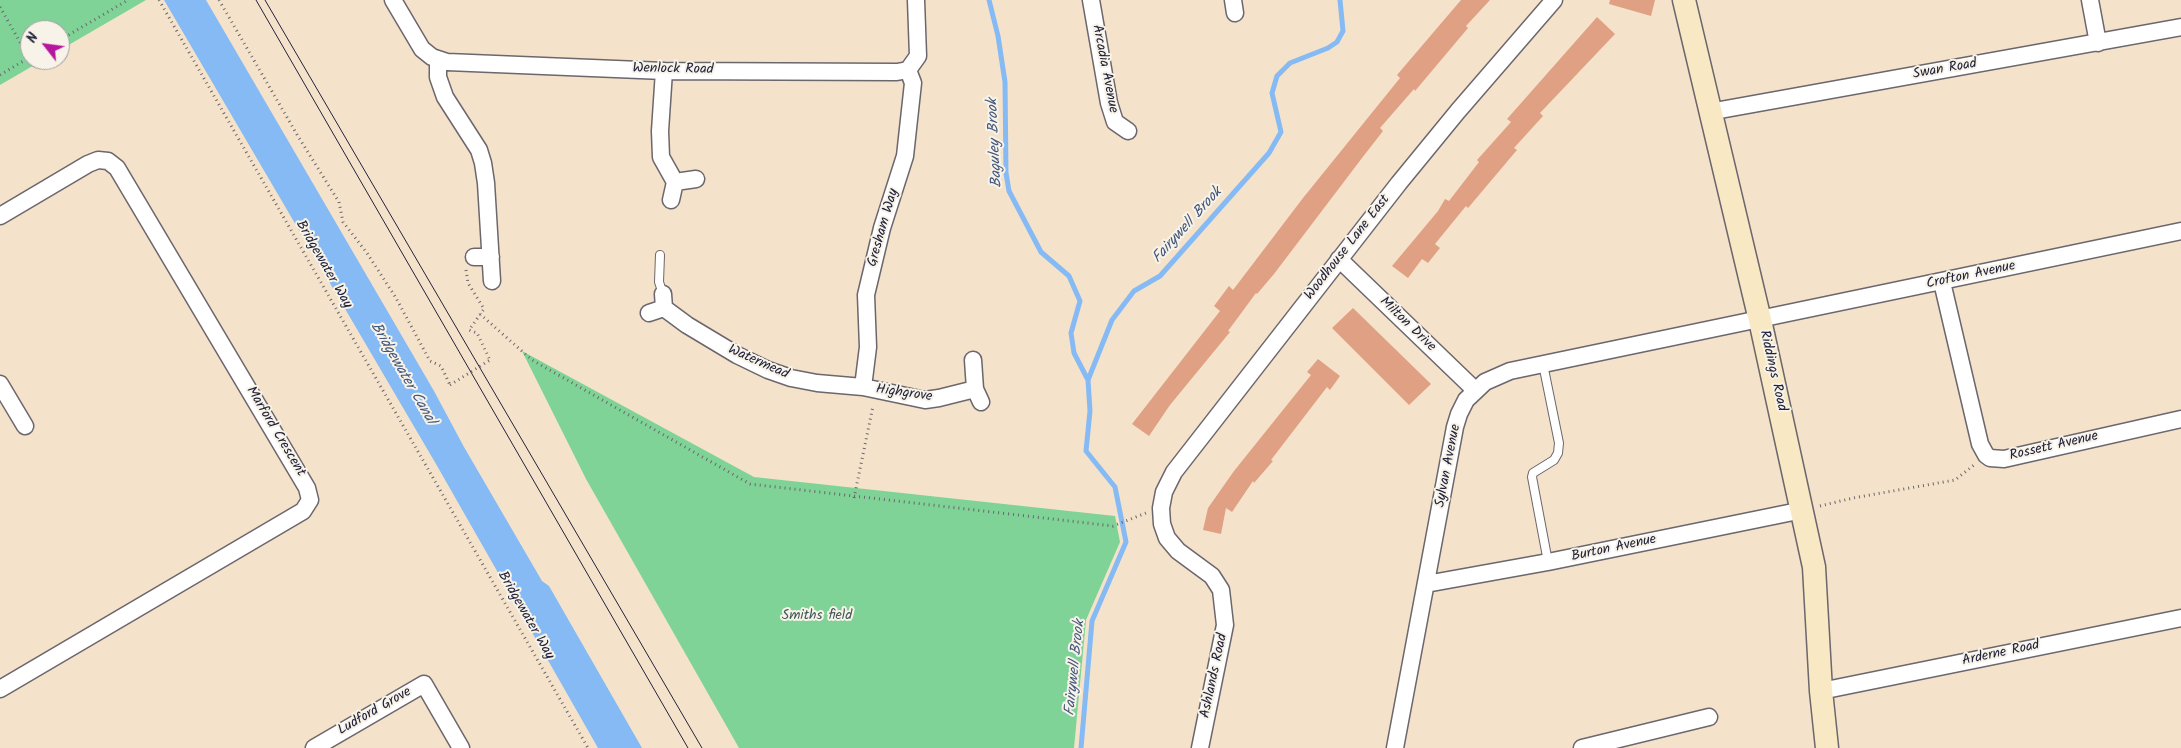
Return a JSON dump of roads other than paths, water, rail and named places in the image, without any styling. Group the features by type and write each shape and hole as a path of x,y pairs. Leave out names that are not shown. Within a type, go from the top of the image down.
{"street":[{"path":"393,0 422,49 438,60 438,77 445,97 479,150 486,183 492,281"},
{"path":"908,70 918,56 916,0"},
{"name":"Arcadia Avenue","path":"1091,0 1109,103 1115,122 1128,132"},
{"name":"Woodhouse Lane East","path":"1161,508 1164,492 1174,472 1339,259 1458,111 1554,0"},
{"name":"Riddings Road","path":"1684,0 1760,320 1814,567 1821,691 1827,748"},
{"path":"2090,0 2098,43"},
{"name":"Swan Road","path":"1710,112 2181,28"},
{"name":"Wenlock Road","path":"438,60 455,63 664,71 897,72 908,70"},
{"name":"Gresham Way","path":"870,389 866,295 882,228 905,156 913,83 908,70"},
{"path":"664,71 660,131 661,158 675,182 672,200"},
{"name":"Marford Crescent","path":"0,216 88,164 98,160 108,161 116,168 307,488 310,500 303,511 0,689"},
{"path":"675,182 696,179"},
{"name":"Crofton Avenue","path":"1760,320 2181,231"},
{"path":"474,257 491,257"},
{"name":"Milton Drive","path":"1339,259 1475,390"},
{"name":"Rossett Avenue","path":"1942,282 1980,444 1986,455 1995,459 2004,459 2181,419"},
{"name":"Watermead","path":"659,305 718,345 768,370 791,378 817,383 870,389"},
{"name":"Sylvan Avenue","path":"1395,748 1455,427 1466,400 1475,390 1496,376 1543,364 1760,320"},
{"name":"Highgrove","path":"870,389 925,400 978,396 973,360"},
{"path":"0,384 24,426"},
{"name":"Ashlands Road","path":"1161,508 1162,524 1167,538 1178,551 1212,576 1221,590 1225,625 1200,748"},
{"name":"Burton Avenue","path":"1426,584 1548,562 1802,510"},
{"name":"Arderne Road","path":"1821,691 2181,618"},
{"name":"Ludford Grove","path":"314,748 424,684 461,748"},
{"path":"1582,748 1709,717"}],"lane":[{"path":"659,305 660,256"},
{"path":"1543,364 1559,443 1558,453 1554,460 1533,473 1532,477 1548,562"}],"water":[{"name":"Bridgewater Canal","path":"164,0 206,0 434,391 464,447 542,581 549,586 642,748 598,748 436,464"}],"waterway":[{"name":"Baguley Brook","path":"989,0 998,36 1005,82 1006,173 1009,191 1041,252 1069,276 1080,301 1071,333 1074,353 1088,380"},
{"name":"Fairywell Brook","path":"1081,748 1092,621 1126,542 1115,487 1086,451 1090,411 1088,380 1112,320 1134,291 1160,276 1269,153 1281,132 1272,93 1277,76 1290,63 1328,48 1337,42 1343,31 1340,0"}],"tram line":[{"path":"256,0 688,748"},
{"path":"265,0 702,748"}],"park label":[{"name":"Smiths field","path":"817,617"}]}
